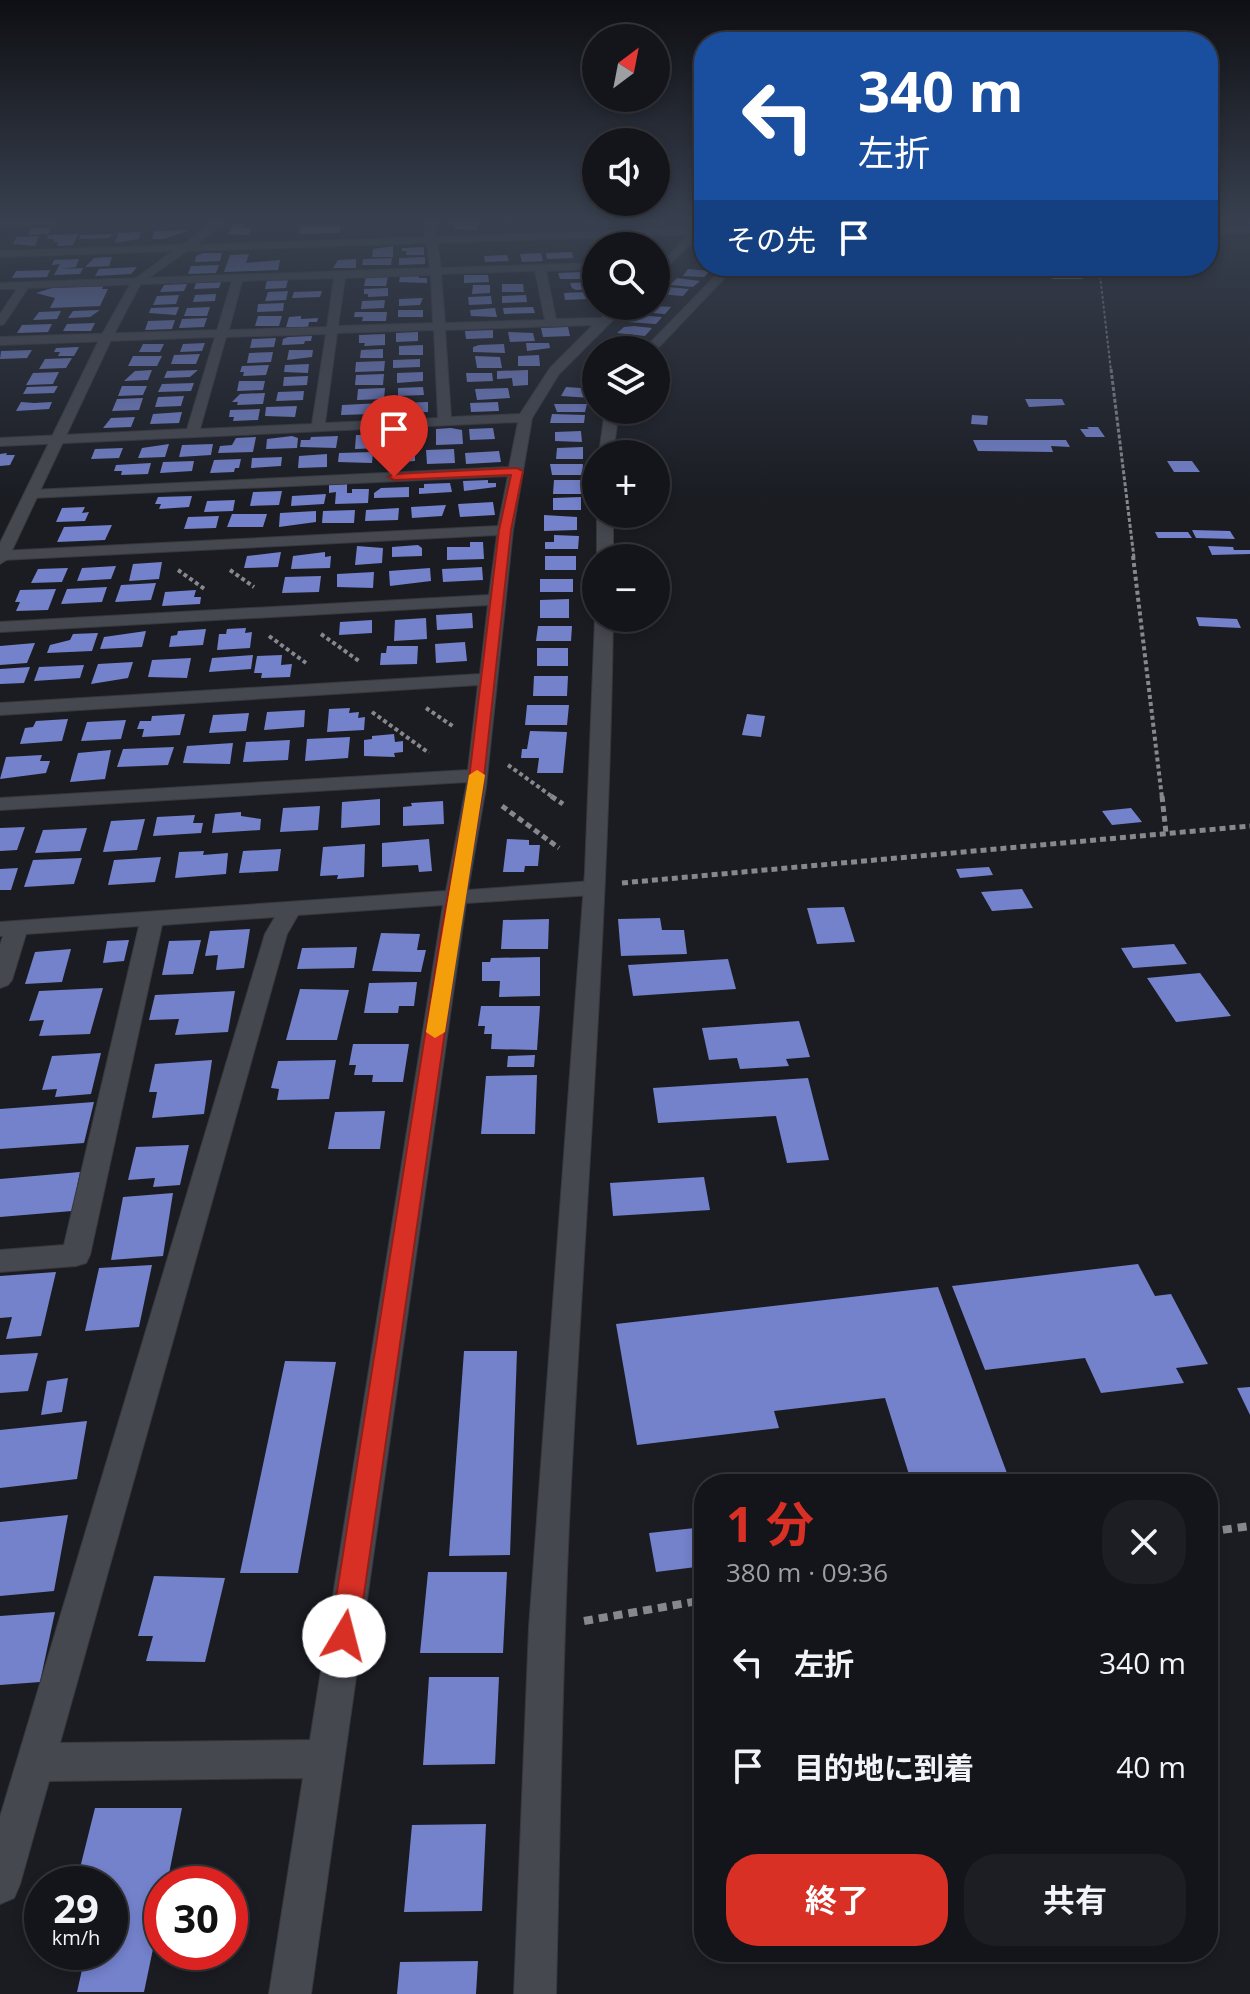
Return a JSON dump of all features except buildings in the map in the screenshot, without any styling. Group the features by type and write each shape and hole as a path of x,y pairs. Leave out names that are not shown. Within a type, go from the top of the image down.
{"street":[{"path":"118,316 1,557 505,530"},
{"path":"192,434 228,316"},
{"path":"318,428 333,316"},
{"path":"438,316 445,422"},
{"path":"550,316 551,322"},
{"path":"663,336 682,316"},
{"path":"0,341 605,321"},
{"path":"290,1994 456,896 477,775 505,530 525,418 535,394 552,370 605,321"},
{"path":"0,442 525,418"},
{"path":"31,494 517,471"},
{"path":"0,627 497,600"},
{"path":"535,1994 547,1627 604,699 604,632"},
{"path":"0,709 488,679"},
{"path":"0,804 477,775"},
{"path":"0,980 8,929 593,888"},
{"path":"0,1884 276,934 292,907"},
{"path":"0,1261 76,1255 152,919"},
{"path":"35,1762 325,1759"}],"path":[{"path":"1105,316 1166,833"},
{"path":"593,888 615,883 1250,826"},
{"path":"1218,1531 1250,1526"},
{"path":"547,1627 694,1602"}],"slow traffic":[{"path":"435,1032 477,775"}],"route":[{"path":"344,1636 451,927 476,787 505,530 517,471 394,477"}]}
